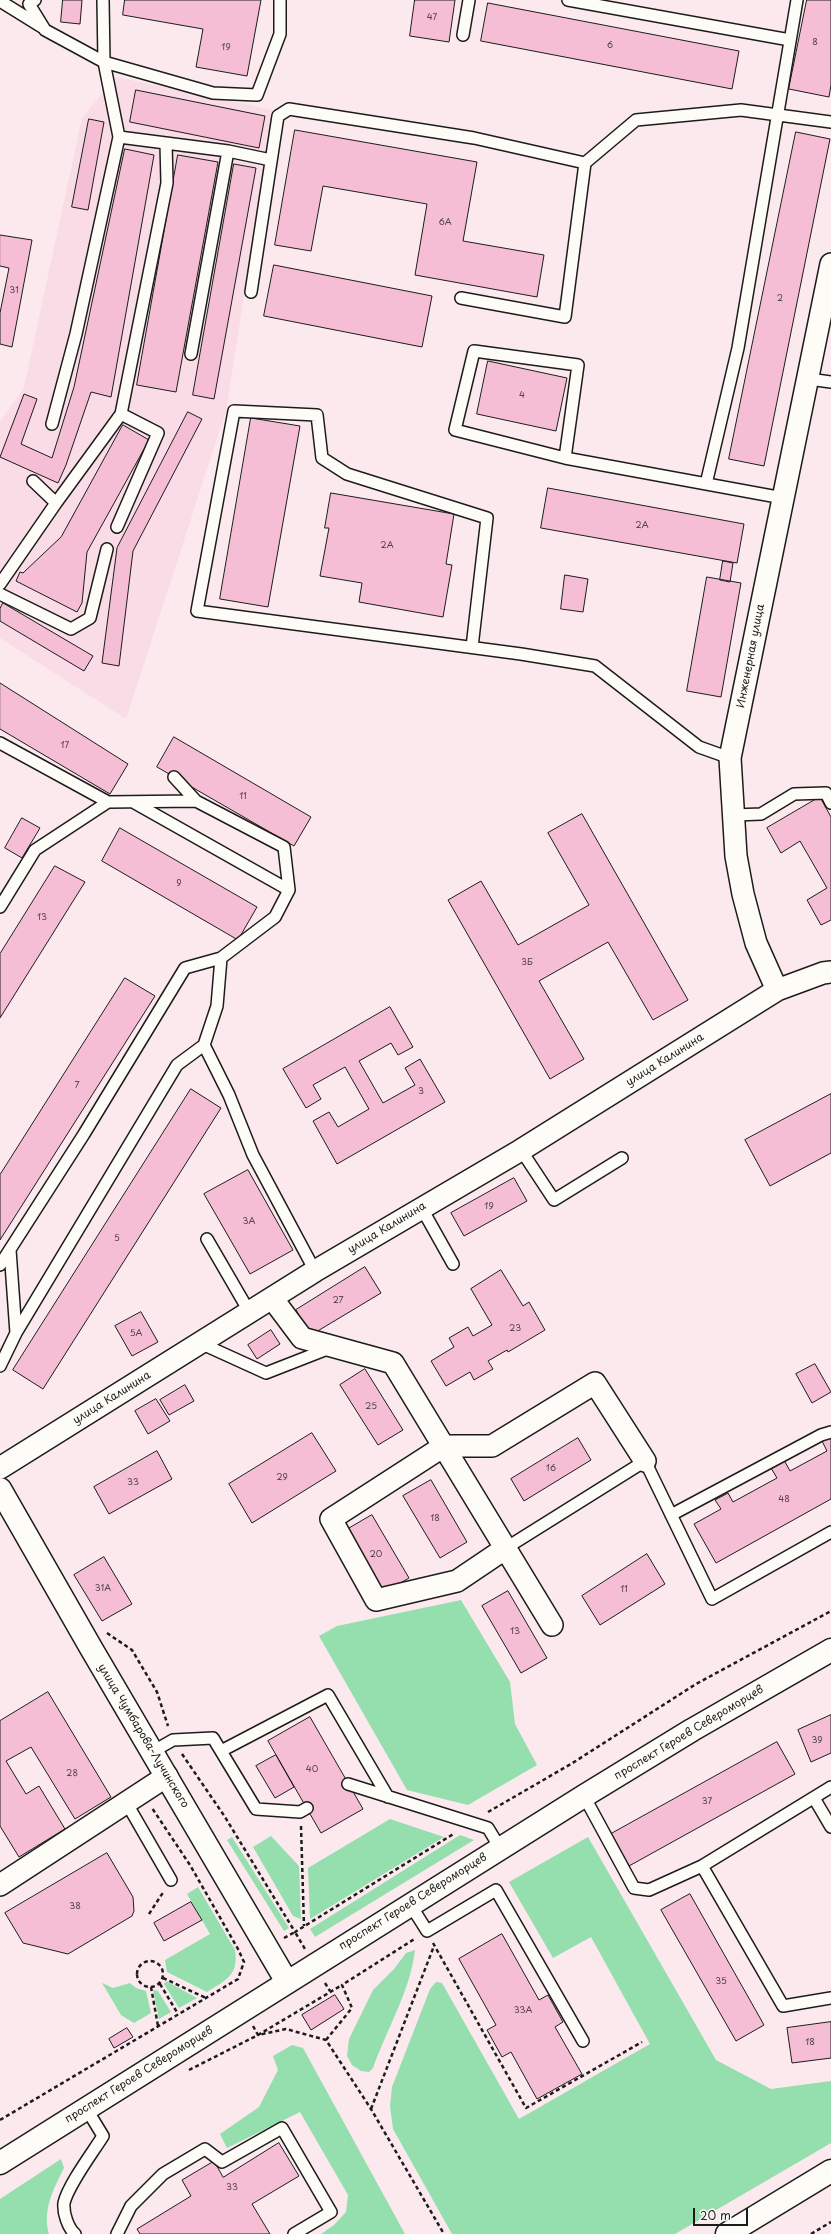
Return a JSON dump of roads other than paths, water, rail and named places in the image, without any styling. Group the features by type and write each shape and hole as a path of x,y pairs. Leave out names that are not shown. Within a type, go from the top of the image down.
{"main road":[{"name":"улица Чумбарова-Лучинского","path":"0,1489 287,1982"},
{"name":"проспект Героев Североморцев","path":"0,2162 584,1796 692,1730 831,1650"},
{"path":"727,2234 831,2171"}],"street":[{"name":"Инженерная улица","path":"777,990 756,943 743,894 736,856 735,815 730,758 809,379 831,264"},
{"path":"777,990 823,973 831,972"},
{"name":"улица Калинина","path":"0,1468 315,1271 421,1207 521,1150 777,990"},
{"path":"272,1298 302,1338 393,1362 552,1626"},
{"path":"506,1548 457,1581 376,1600 331,1519 444,1446 492,1446 595,1383 645,1461"},
{"path":"0,1885 167,1776"}],"lane":[{"path":"34,0 29,4 46,30"},
{"path":"52,424 76,334 119,137 104,62 103,0"},
{"path":"0,1 46,30 104,62 213,93 257,95 280,34 280,0"},
{"path":"463,35 469,0"},
{"path":"568,0 790,40"},
{"path":"706,484 738,348 797,0"},
{"path":"251,292 278,116 289,109 474,138 585,163"},
{"path":"461,298 565,317 585,163 636,120 741,110 831,122"},
{"path":"119,137 228,152 271,160"},
{"path":"0,584 56,503 121,414 166,183 166,144"},
{"path":"190,354 228,152"},
{"path":"565,458 578,365 474,351 455,430 565,458 783,498"},
{"path":"809,379 831,382"},
{"path":"472,647 487,518 347,474 322,458 317,415 234,411 197,611 472,647 595,666 699,747 730,758"},
{"path":"117,527 158,433 121,414"},
{"path":"33,481 56,503"},
{"path":"0,594 71,629 90,618 108,549"},
{"path":"0,743 108,802 196,801"},
{"path":"0,1265 185,968 221,958 275,917 289,890 284,847 196,801 174,776"},
{"path":"735,815 761,814 794,794 826,793 831,802"},
{"path":"0,907 35,850 108,802"},
{"path":"132,802 289,890"},
{"path":"0,1366 16,1333 177,1065 204,1044 217,1006 221,958"},
{"path":"204,1044 229,1095 253,1155 315,1271"},
{"path":"521,1150 554,1200 622,1158"},
{"path":"421,1207 453,1264"},
{"path":"207,1239 250,1313"},
{"path":"10,1250 16,1333"},
{"path":"200,1343 266,1373 334,1346"},
{"path":"671,1515 831,1432"},
{"path":"506,1548 645,1461 712,1599 831,1532"},
{"path":"221,1751 328,1695 388,1797"},
{"path":"152,1752 173,1740 213,1738 256,1809 304,1810"},
{"path":"348,1784 470,1824 488,1828 500,1848"},
{"path":"584,1796 634,1888 648,1890 702,1866 831,1787"},
{"path":"134,1797 171,1880"},
{"path":"814,1798 831,1827"},
{"path":"702,1866 783,2006 831,1998"},
{"path":"410,1904 427,1931 496,1890 583,2041"},
{"path":"75,2234 69,2228 64,2204 72,2186 103,2136 86,2108"},
{"path":"117,2234 131,2206 163,2174 205,2149 222,2162 282,2128 331,2212 294,2234"}]}
